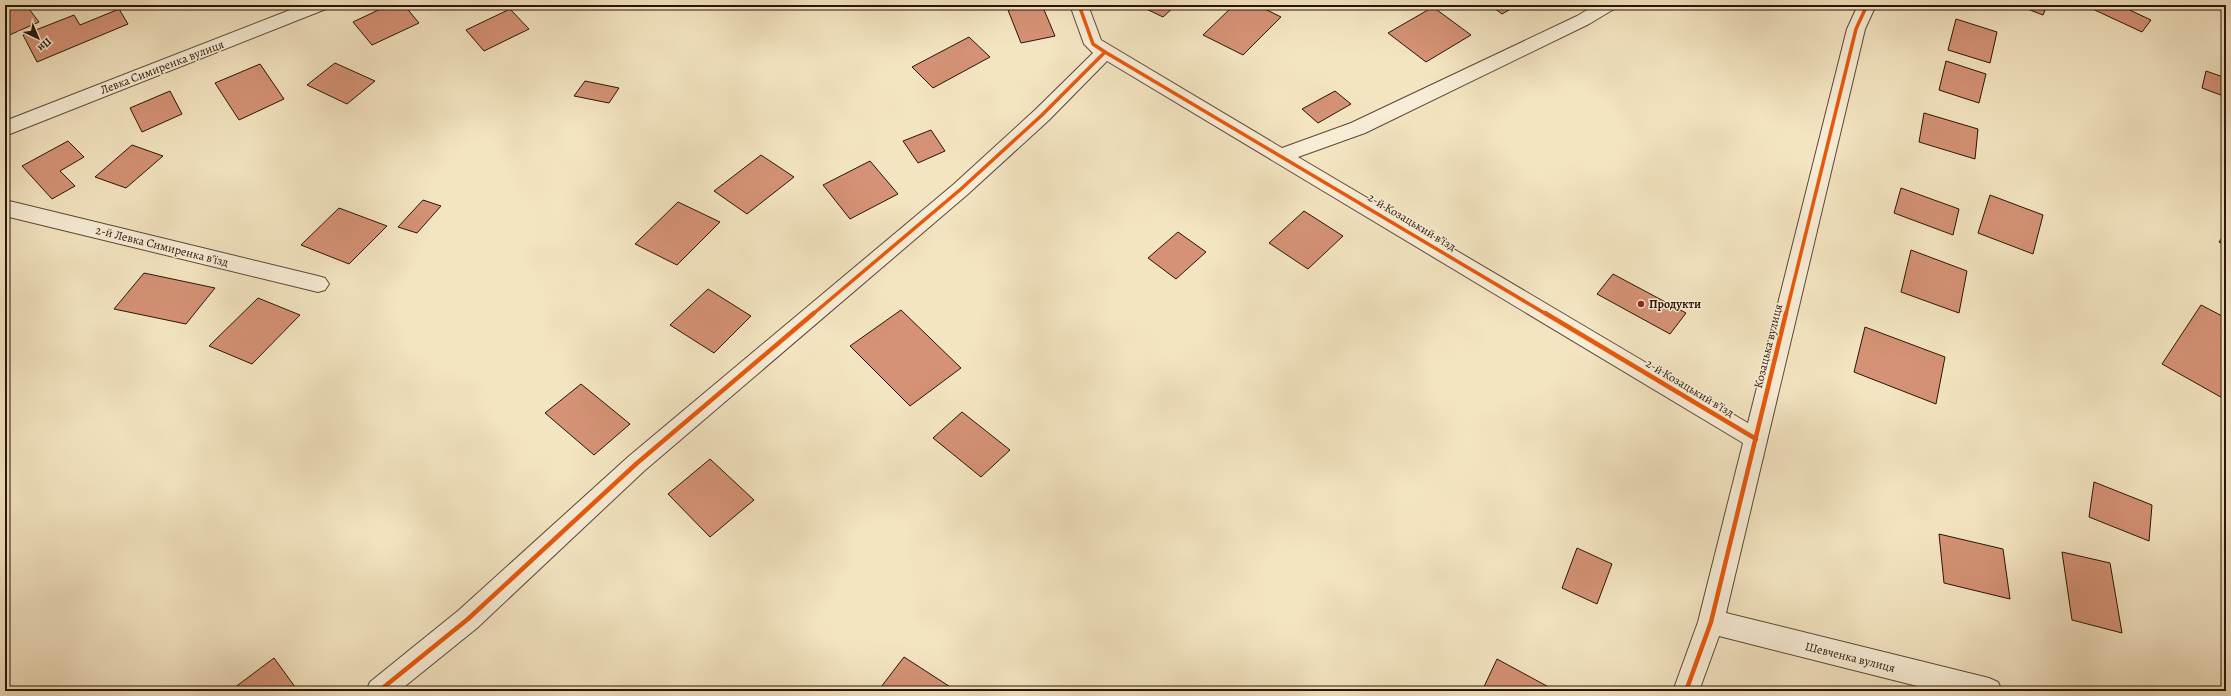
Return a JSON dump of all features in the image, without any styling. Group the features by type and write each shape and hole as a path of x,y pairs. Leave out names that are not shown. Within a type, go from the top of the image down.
{"street":[{"name":"Левка Симиренка вулиця","path":"5,129 320,5"},
{"name":"2-й Козацький в’їзд","path":"1079,5 1093,44 1105,52 1756,439"},
{"path":"1280,156 1358,128 1583,20 1608,5"},
{"name":"Козацька вулиця","path":"1686,691 1711,622 1856,29 1867,5"},
{"path":"379,691 468,619 636,464 961,189 1042,115 1105,52"},
{"name":"2-й Левка Симиренка в’їзд","path":"5,208 318,284"},
{"name":"Шевченка вулиця","path":"1711,622 1989,691"}],"building":[{"path":"26,5 39,22 5,37 5,6"},
{"path":"389,5 404,5 419,23 372,45 353,22"},
{"path":"1032,5 1042,5 1055,36 1021,43 1008,10"},
{"path":"1138,5 1176,5 1163,17"},
{"path":"1234,5 1257,5 1281,17 1243,55 1203,35"},
{"path":"1490,5 1518,5 1502,14"},
{"path":"2017,5 2047,5 2043,15"},
{"path":"2084,5 2119,5 2151,20 2142,32"},
{"path":"1433,7 1471,35 1426,62 1388,33"},
{"path":"119,9 128,24 37,62 23,35 74,15 80,25"},
{"path":"510,9 529,29 484,51 466,30"},
{"path":"1956,19 1997,32 1990,63 1948,50"},
{"path":"969,37 990,57 933,88 912,67"},
{"path":"1946,61 1986,74 1979,103 1939,90"},
{"path":"335,63 375,81 347,104 307,85"},
{"path":"260,64 284,99 239,120 215,83"},
{"path":"2206,71 2226,78 2226,97 2202,88"},
{"path":"585,81 619,88 609,103 574,96"},
{"path":"170,91 182,114 142,132 130,108"},
{"path":"1335,91 1351,104 1318,123 1302,109"},
{"path":"1924,113 1978,129 1975,159 1919,142"},
{"path":"931,130 945,151 918,163 903,141"},
{"path":"68,141 84,157 60,171 75,186 52,199 22,166"},
{"path":"132,145 163,156 126,188 95,177"},
{"path":"761,155 794,177 747,214 714,191"},
{"path":"870,161 898,194 850,219 823,185"},
{"path":"1901,188 1959,209 1953,235 1894,213"},
{"path":"1990,195 2043,215 2033,254 1978,233"},
{"path":"423,200 441,206 417,233 398,227"},
{"path":"678,202 720,222 677,265 635,244"},
{"path":"339,208 387,226 349,264 301,245"},
{"path":"1304,211 1343,236 1308,269 1269,243"},
{"path":"1178,232 1206,252 1176,279 1148,258"},
{"path":"2226,232 2226,246 2219,242"},
{"path":"1911,250 1967,271 1959,313 1901,292"},
{"path":"144,273 215,288 186,324 114,309"},
{"name":"Продукти","path":"1613,274 1686,313 1670,334 1597,294"},
{"path":"708,289 751,316 714,353 670,325"},
{"path":"258,298 300,315 252,364 209,346"},
{"path":"2201,305 2226,318 2226,400 2162,364"},
{"path":"901,310 961,368 910,406 850,346"},
{"path":"1865,327 1945,357 1936,404 1854,372"},
{"path":"581,384 630,424 594,455 545,413"},
{"path":"962,412 1010,450 981,477 933,438"},
{"path":"710,459 754,500 710,537 668,494"},
{"path":"2094,482 2152,505 2149,541 2089,517"},
{"path":"1939,534 2003,549 2010,599 1944,583"},
{"path":"1577,548 1612,564 1597,604 1562,588"},
{"path":"2062,552 2110,563 2122,633 2072,620"},
{"path":"904,657 955,690 878,691"},
{"path":"274,658 298,691 230,691"},
{"path":"1497,659 1556,691 1482,691"}],"cycle path":[{"path":"1079,5 1093,44 1105,52 1756,439"},
{"path":"1686,691 1711,622 1856,29 1867,5"},
{"path":"379,691 468,619 636,464 961,189 1042,115 1105,52"}],"place":[{"name":"Продукти","path":"1641,304"}]}
